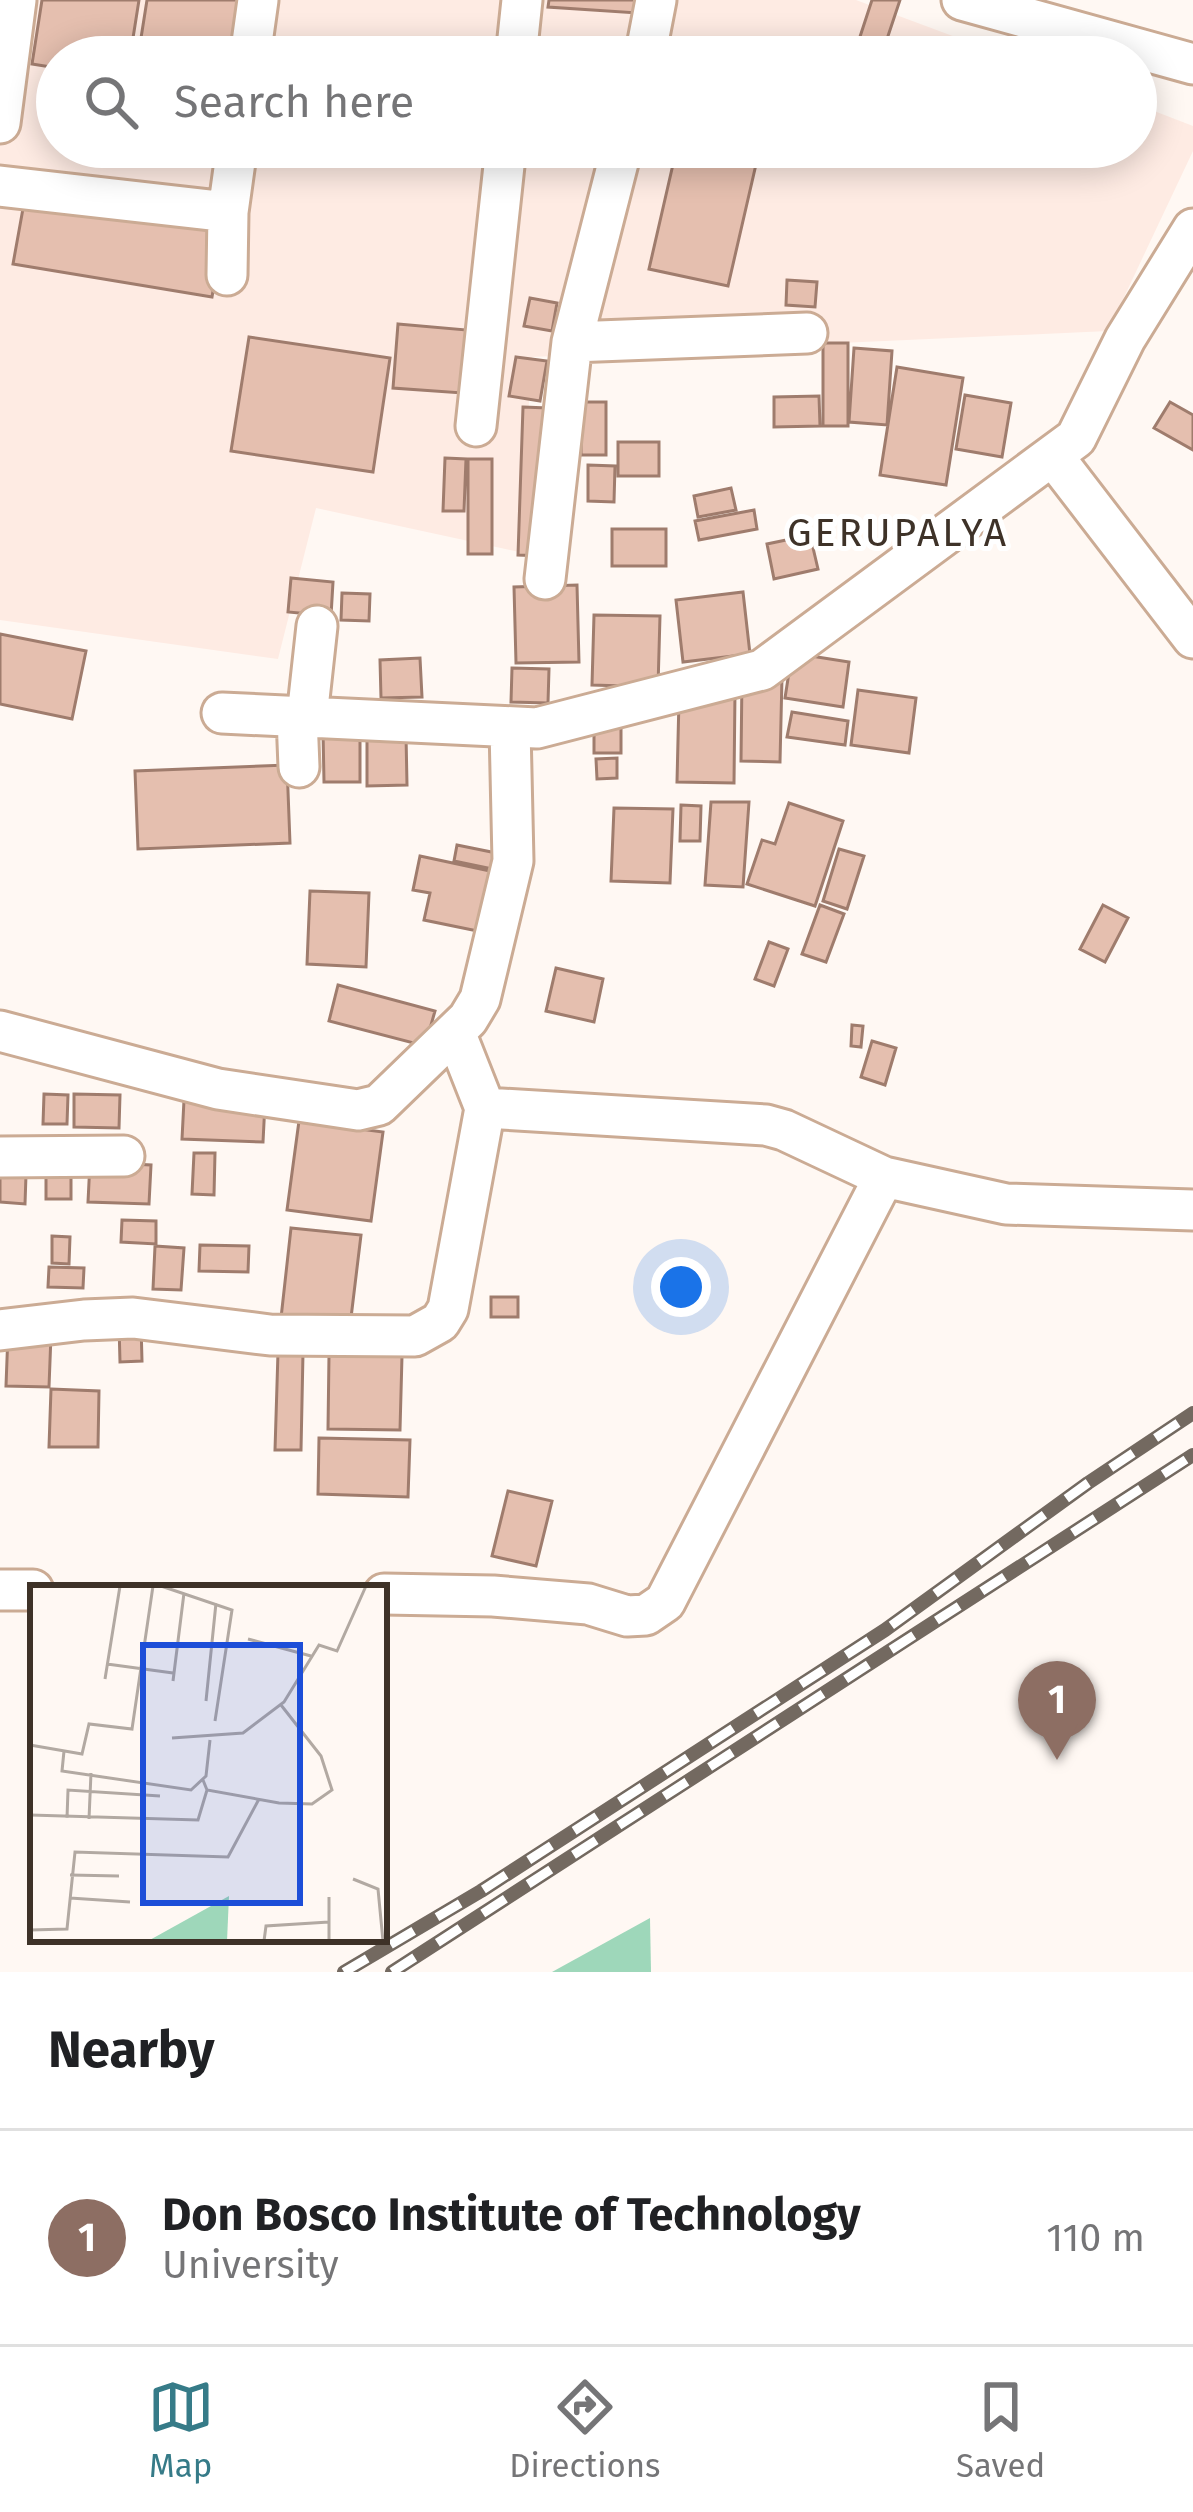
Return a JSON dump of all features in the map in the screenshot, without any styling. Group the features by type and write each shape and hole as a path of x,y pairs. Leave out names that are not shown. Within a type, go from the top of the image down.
{"street":[{"path":"0,123 16,0"},
{"path":"253,36 258,0"},
{"path":"518,36 522,0"},
{"path":"649,36 656,0"},
{"path":"962,0 1092,36"},
{"path":"1157,54 1193,64"},
{"path":"227,275 234,168"},
{"path":"476,426 504,168"},
{"path":"545,579 572,342 617,168"},
{"path":"0,186 229,212"},
{"path":"222,713 538,728 762,670 1076,439 1125,338 1193,229"},
{"path":"572,342 807,332"},
{"path":"1053,456 1193,638"},
{"path":"299,767 316,626"},
{"path":"0,1031 218,1089 358,1110 379,1105 455,1032 480,999 513,861 510,728"},
{"path":"0,1330 134,1318 270,1335 415,1336 427,1332 448,1309 485,1108 455,1032"},
{"path":"485,1108 766,1125 884,1178 1022,1206 1193,1210"},
{"path":"0,1157 124,1156"},
{"path":"387,1594 588,1604 627,1616 646,1615 665,1602 884,1178"}],"shaded area":[{"path":"0,0 856,0 953,36 36,36 36,168 1157,168 1157,112 1193,126 1193,151 1108,331 532,357 519,552 316,508 278,659 0,620"}],"green space":[{"path":"650,1918 651,1972 552,1972"}],"building":[{"path":"42,0 139,0 133,36 36,36"},
{"path":"147,0 245,0 239,36 141,36"},
{"path":"549,0 638,0 637,13 548,7"},
{"path":"872,0 900,0 888,36 860,36"},
{"path":"672,168 755,168 728,286 649,269"},
{"path":"26,192 224,225 212,297 13,264"},
{"path":"787,280 817,282 815,307 786,305"},
{"path":"530,298 557,303 552,331 524,326"},
{"path":"398,324 467,330 462,393 393,388"},
{"path":"249,337 390,358 373,472 231,451"},
{"path":"823,343 848,343 848,426 823,426"},
{"path":"854,348 892,351 887,425 849,422"},
{"path":"516,357 547,361 540,401 509,396"},
{"path":"897,367 963,378 946,485 880,475"},
{"path":"965,395 1011,403 1002,457 956,449"},
{"path":"819,396 820,426 774,427 774,397"},
{"path":"581,402 606,402 606,455 581,455"},
{"path":"1170,402 1193,415 1193,450 1154,428"},
{"path":"523,407 547,408 542,556 518,555"},
{"path":"618,442 659,442 659,476 618,476"},
{"path":"445,458 466,459 464,511 443,511"},
{"path":"468,459 492,459 492,554 468,554"},
{"path":"588,465 615,466 614,502 588,501"},
{"path":"731,488 736,510 698,517 694,496"},
{"path":"754,510 757,529 699,540 695,521"},
{"path":"612,529 666,529 666,566 612,566"},
{"path":"810,535 818,569 774,579 767,544"},
{"path":"291,578 333,582 331,616 288,612"},
{"path":"577,585 579,662 516,663 514,587"},
{"path":"743,592 750,654 683,662 676,600"},
{"path":"342,593 370,594 369,621 341,620"},
{"path":"594,615 660,616 658,687 592,685"},
{"path":"0,634 86,651 72,719 0,704"},
{"path":"792,653 849,662 843,707 785,698"},
{"path":"420,658 422,697 381,698 380,660"},
{"path":"512,668 549,669 548,703 511,702"},
{"path":"742,676 782,677 780,762 741,761"},
{"path":"858,690 916,698 909,753 851,745"},
{"path":"735,692 734,783 677,782 679,699"},
{"path":"792,712 848,721 845,745 787,737"},
{"path":"594,726 621,726 621,753 594,753"},
{"path":"360,730 360,782 324,782 323,731"},
{"path":"367,735 406,735 407,785 367,786"},
{"path":"617,758 617,778 597,779 596,759"},
{"path":"287,765 290,843 138,849 135,771"},
{"path":"711,802 749,802 743,887 705,885"},
{"path":"789,803 843,821 815,906 747,884 762,840 775,844"},
{"path":"681,805 701,806 700,841 680,841"},
{"path":"614,808 673,809 670,883 611,881"},
{"path":"457,845 506,855 502,871 454,861"},
{"path":"839,849 864,856 847,909 823,901"},
{"path":"420,856 504,874 492,934 424,920 430,893 413,890"},
{"path":"310,891 369,893 366,967 307,964"},
{"path":"820,905 844,914 826,962 802,954"},
{"path":"1103,905 1128,918 1105,962 1080,949"},
{"path":"769,942 788,949 774,986 755,979"},
{"path":"556,968 603,979 594,1022 546,1011"},
{"path":"338,985 435,1011 425,1046 329,1021"},
{"path":"852,1025 863,1026 861,1047 851,1046"},
{"path":"872,1041 896,1048 885,1085 861,1077"},
{"path":"44,1094 68,1095 67,1124 43,1124"},
{"path":"74,1094 120,1095 119,1128 74,1127"},
{"path":"184,1100 265,1103 263,1142 182,1139"},
{"path":"299,1121 383,1132 371,1221 287,1210"},
{"path":"194,1153 215,1153 214,1195 192,1194"},
{"path":"90,1162 151,1165 149,1204 88,1202"},
{"path":"46,1168 71,1168 71,1199 46,1199"},
{"path":"0,1173 26,1175 25,1204 0,1202"},
{"path":"122,1220 156,1221 156,1244 121,1242"},
{"path":"291,1228 361,1235 350,1326 281,1318"},
{"path":"52,1236 70,1237 69,1264 52,1263"},
{"path":"200,1245 249,1246 248,1272 199,1271"},
{"path":"155,1246 184,1248 181,1290 153,1289"},
{"path":"49,1267 84,1268 83,1288 48,1287"},
{"path":"491,1297 518,1297 518,1317 491,1317"},
{"path":"141,1324 142,1361 120,1362 119,1325"},
{"path":"8,1333 51,1335 49,1387 6,1386"},
{"path":"278,1352 303,1353 301,1450 275,1450"},
{"path":"329,1355 402,1356 400,1430 328,1429"},
{"path":"51,1389 99,1391 98,1447 49,1447"},
{"path":"319,1438 410,1440 408,1497 318,1494"},
{"path":"508,1491 552,1501 536,1566 492,1556"}],"railway":[{"path":"344,1972 481,1891 885,1630 1193,1413"},
{"path":"392,1972 1193,1455"}],"place":[{"name":"Don Bosco Institute of Technology","path":"1057,1760"}],"district":[{"name":"GERUPALYA","path":"898,532"}]}
